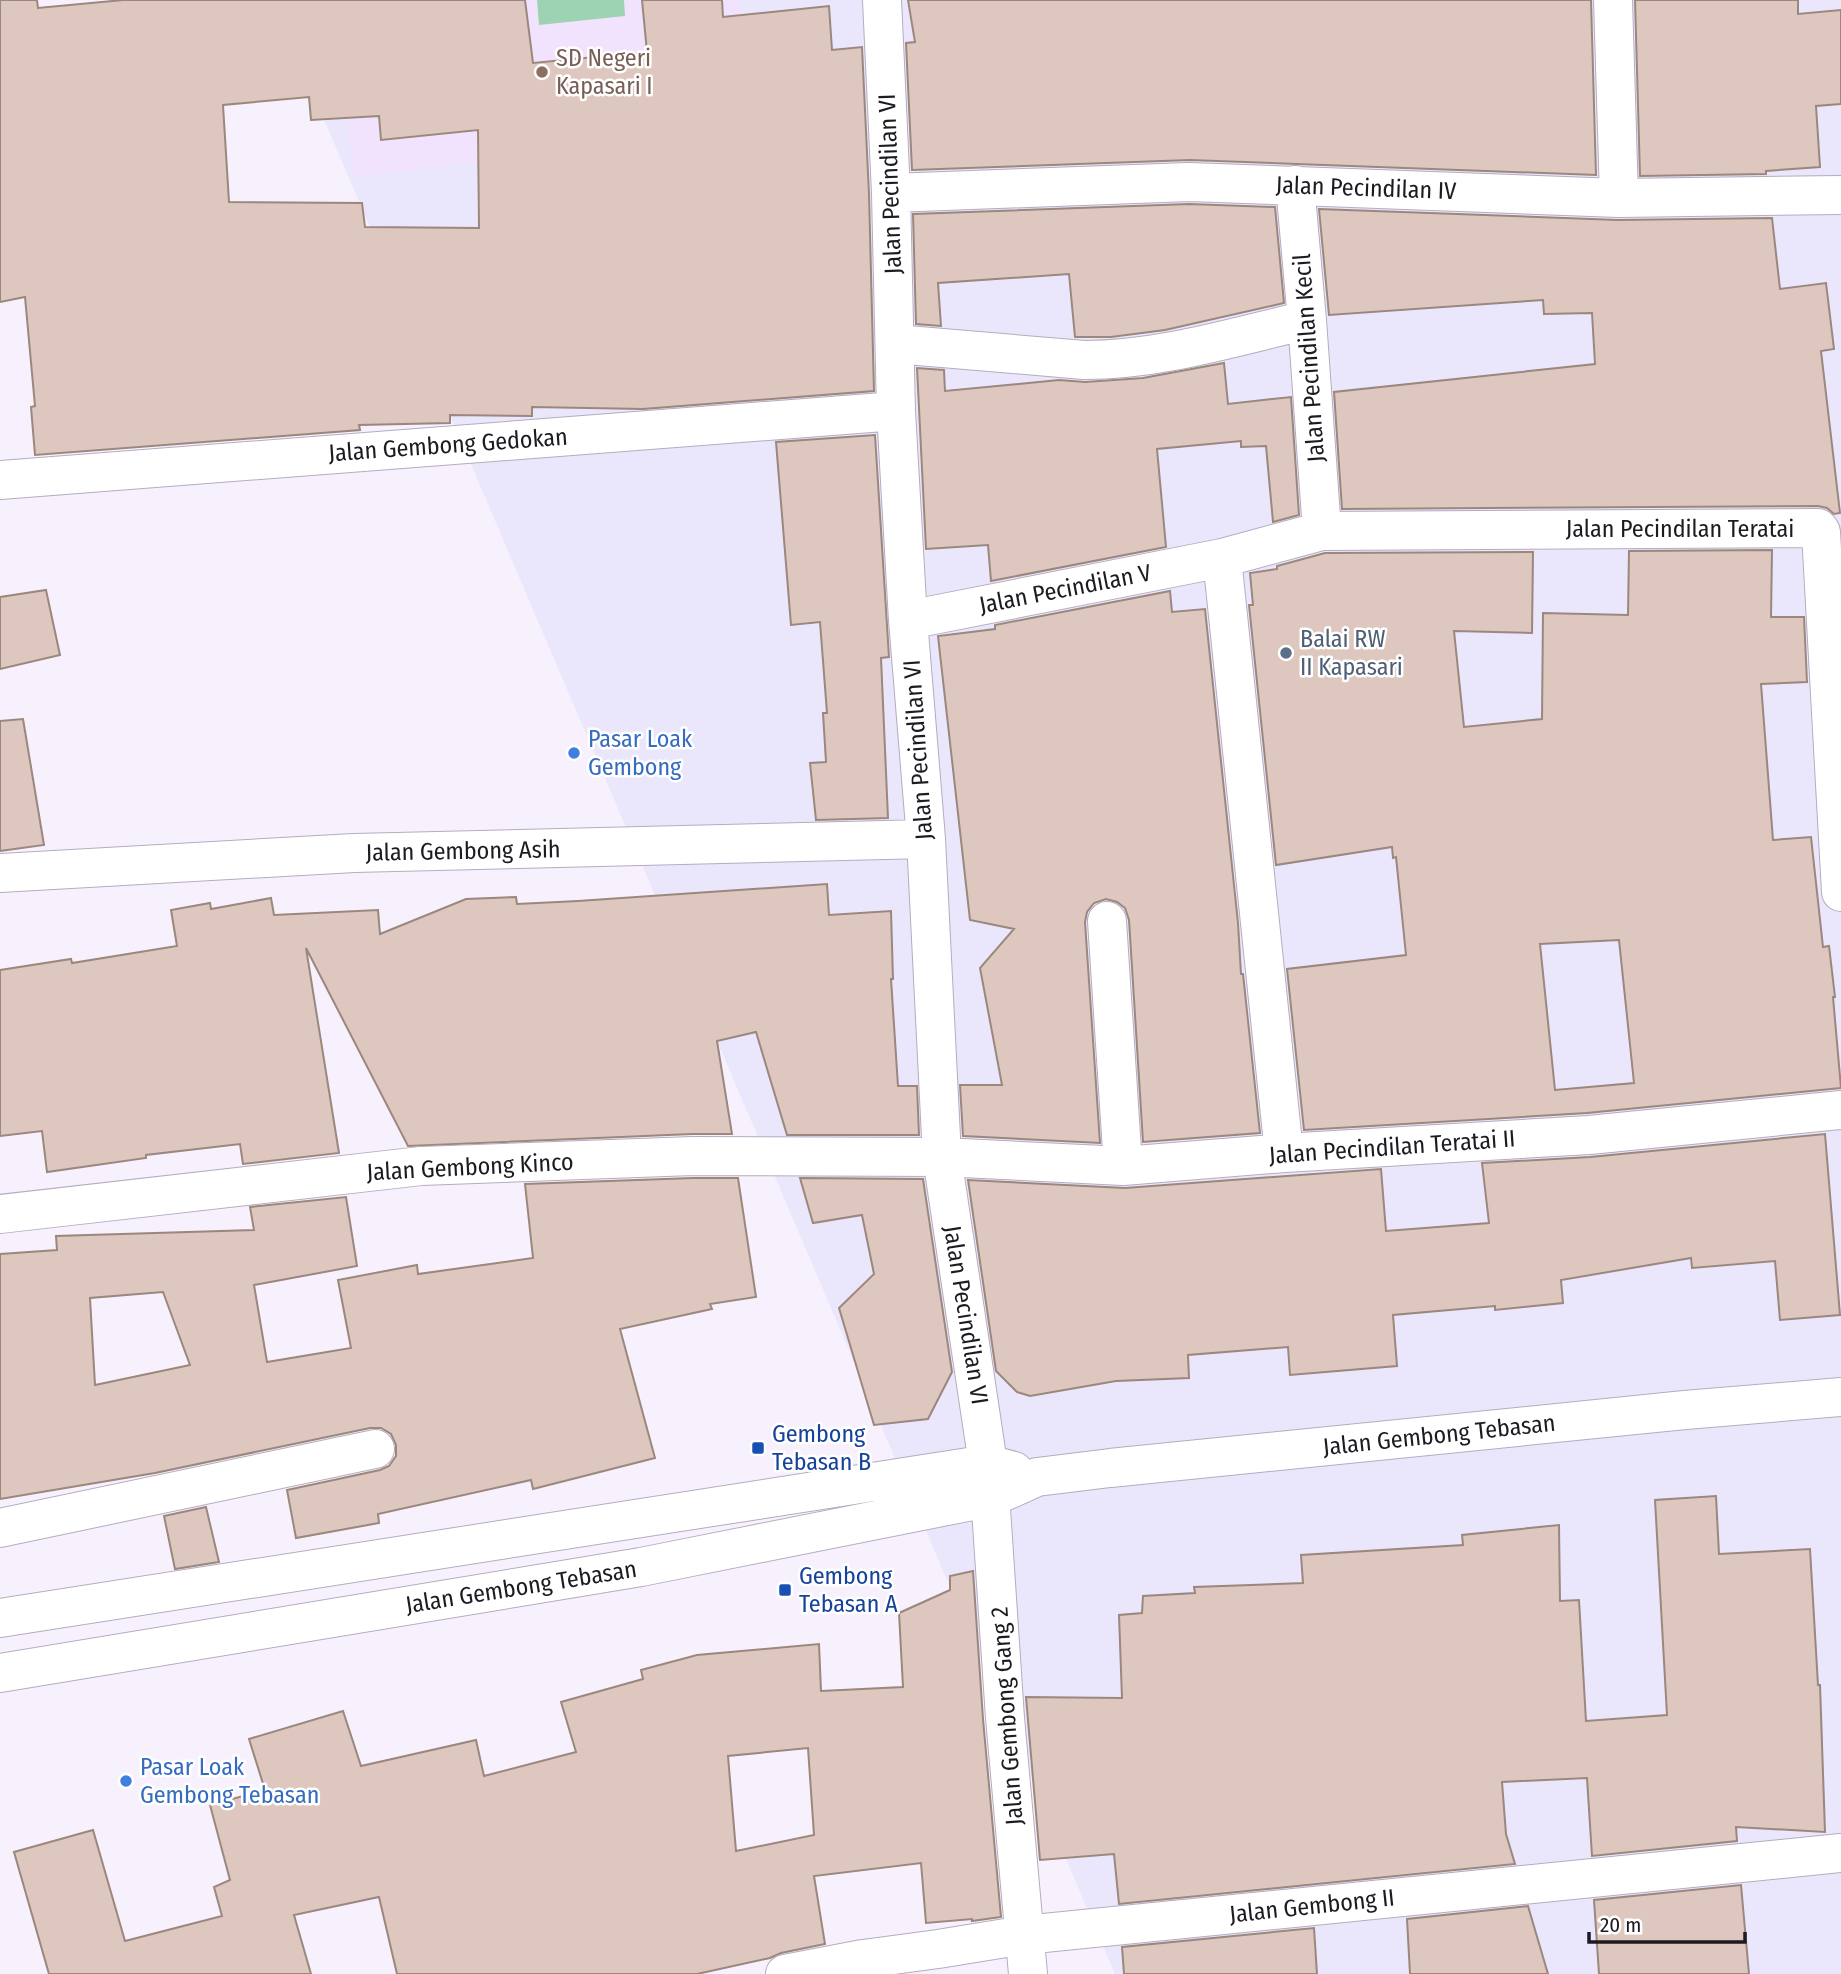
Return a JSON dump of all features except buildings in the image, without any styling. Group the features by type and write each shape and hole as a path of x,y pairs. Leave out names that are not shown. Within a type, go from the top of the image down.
{"street":[{"name":"Jalan Pecindilan VI","path":"882,0 891,193 896,411 908,620 926,839 942,1157 990,1480"},
{"path":"1613,0 1619,198"},
{"name":"Jalan Pecindilan IV","path":"891,193 1189,182 1619,198 1841,195"},
{"name":"Jalan Pecindilan Kecil","path":"1295,185 1322,531"},
{"path":"895,344 1109,360 1174,351 1307,320"},
{"name":"Jalan Gembong Gedokan","path":"0,480 896,411"},
{"name":"Jalan Pecindilan Teratai","path":"1222,558 1322,531 1818,528 1821,532 1841,892"},
{"path":"1222,558 1284,1153"},
{"name":"Jalan Pecindilan V","path":"908,620 1222,558"},
{"name":"Jalan Gembong Asih","path":"0,873 368,853 926,839"},
{"path":"1107,921 1123,1166"},
{"name":"Jalan Pecindilan Teratai II","path":"942,1157 1123,1166 1284,1153 1589,1135 1841,1110"},
{"name":"Jalan Gembong Kinco","path":"0,1214 421,1166 693,1156 942,1157"},
{"name":"Jalan Gembong Tebasan","path":"0,1618 990,1480 1685,1410 1841,1397"},
{"path":"0,1528 375,1449"},
{"name":"Jalan Gembong Tebasan","path":"0,1673 641,1567 990,1480"},
{"name":"Jalan Gembong Gang 2","path":"990,1480 1006,1718 1028,1974"},
{"name":"Jalan Gembong II","path":"785,1974 863,1959 938,1950 1024,1935 1841,1853"}],"shaded area":[{"path":"273,0 1841,0 1841,1974 1115,1974"},
{"name":"SD Negeri Kapasari I","path":"334,0 739,0 745,158 630,144 354,177"}],"green space":[{"path":"537,0 624,0 625,16 539,25"}],"place":[{"name":"SD Negeri Kapasari I","path":"542,72"},
{"name":"Balai RW II Kapasari","path":"1286,653"},
{"name":"Pasar Loak Gembong","path":"574,753"},
{"name":"Gembong Tebasan B","path":"758,1448"},
{"name":"Gembong Tebasan A","path":"785,1590"},
{"name":"Pasar Loak Gembong Tebasan","path":"126,1781"}]}
